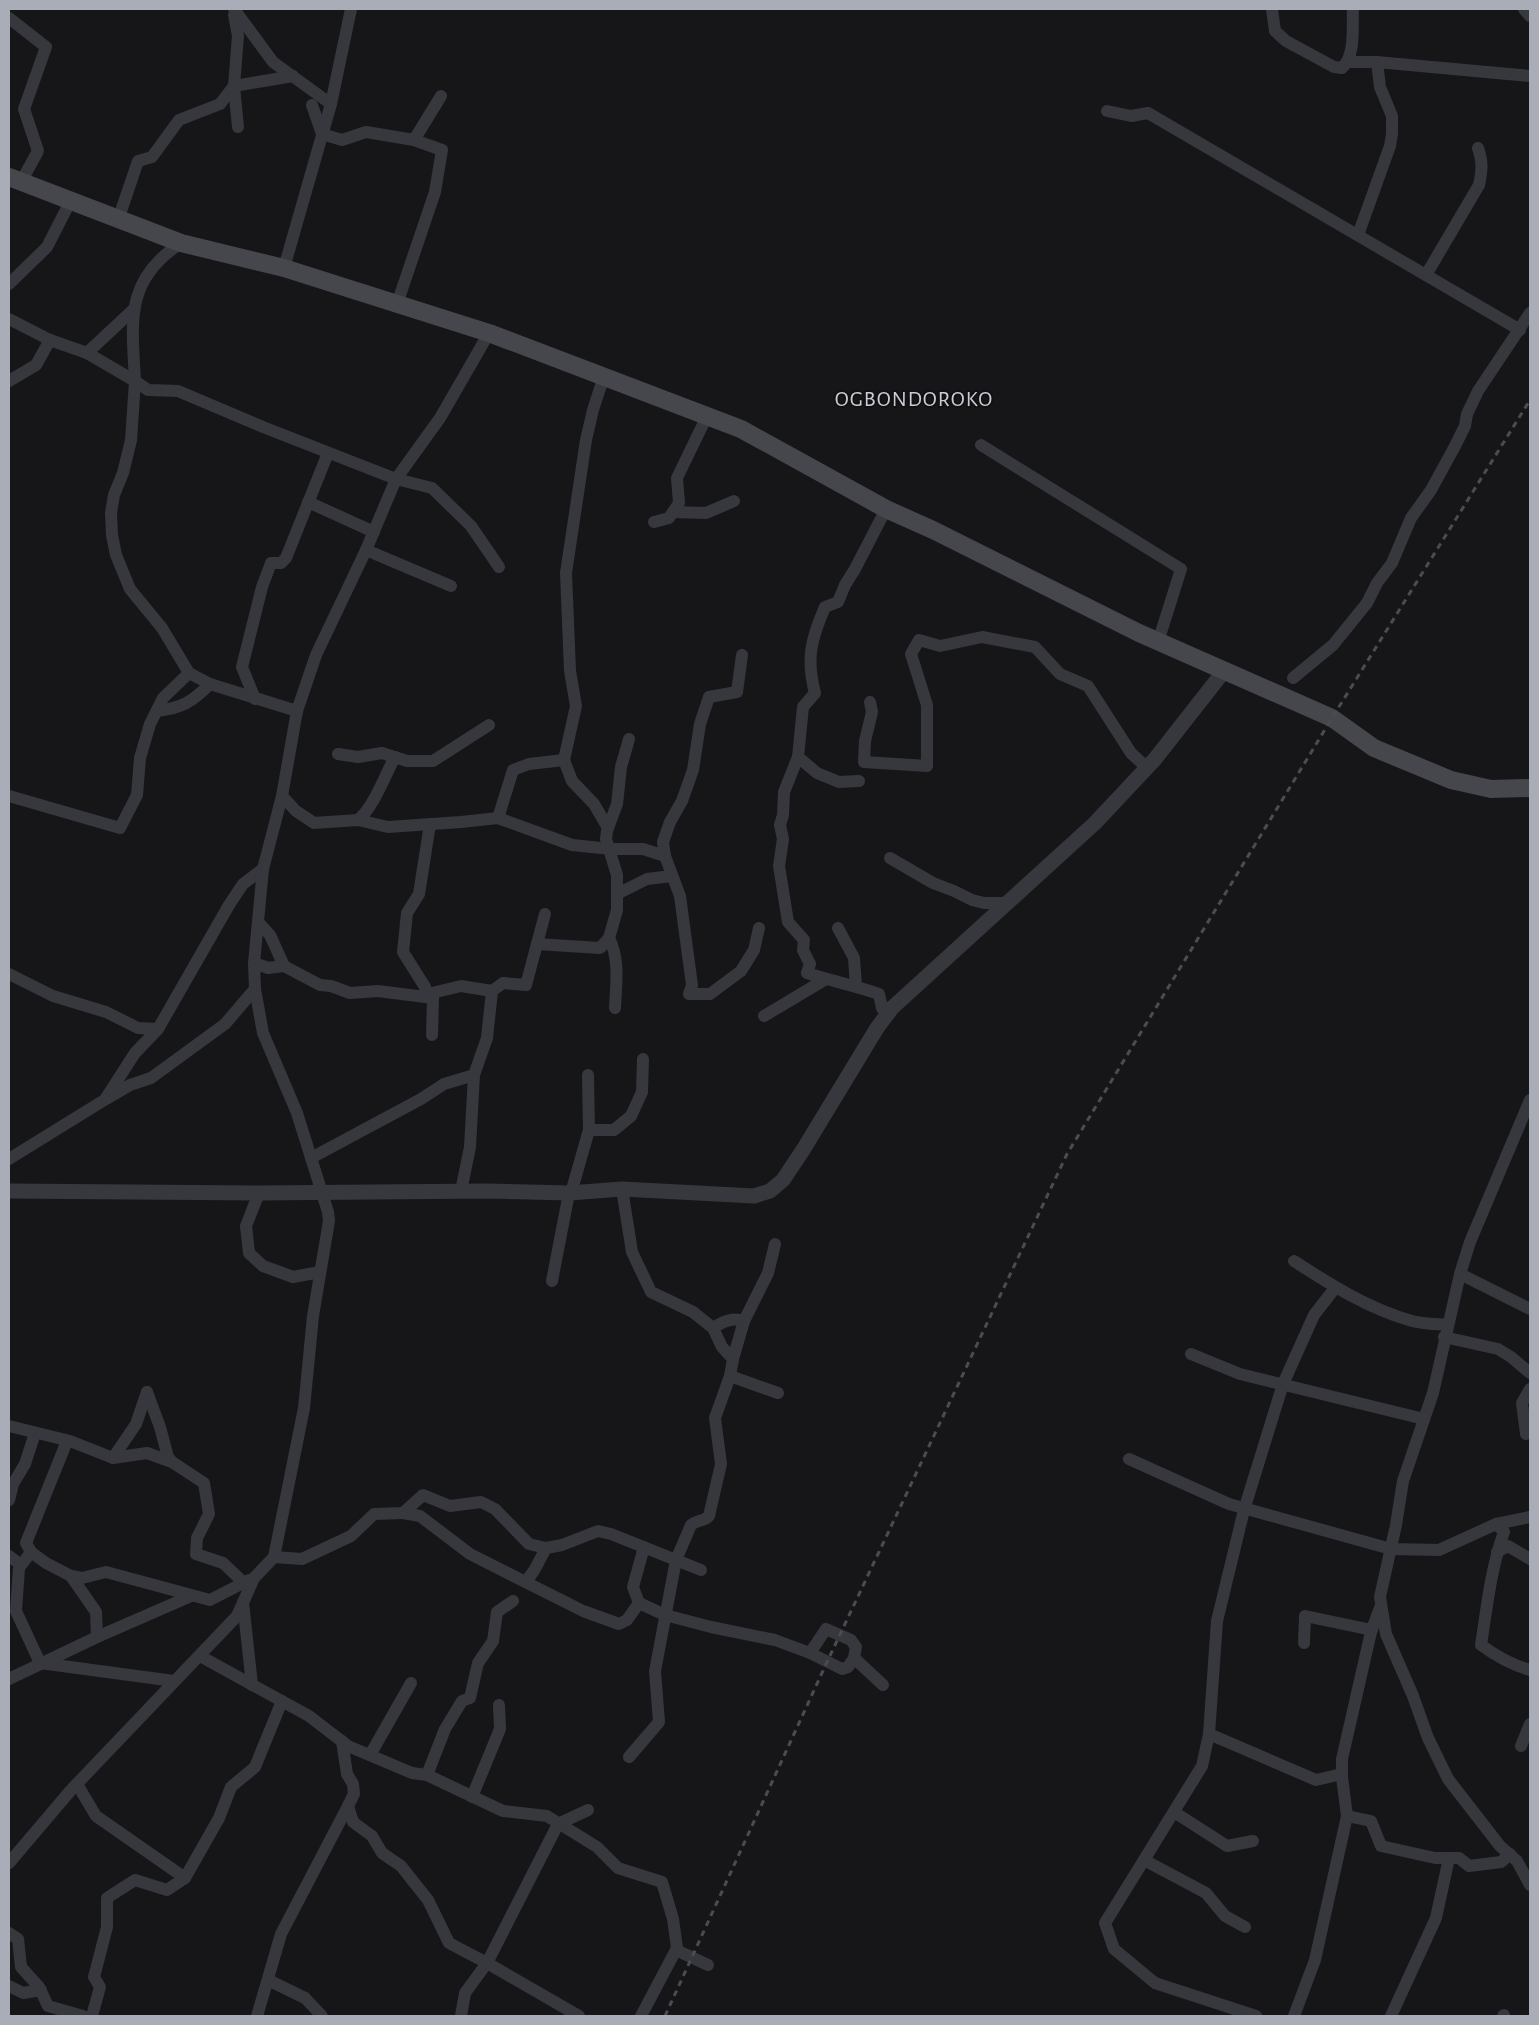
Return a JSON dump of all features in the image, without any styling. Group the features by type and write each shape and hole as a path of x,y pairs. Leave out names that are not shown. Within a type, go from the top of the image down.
{"main road":[{"path":"15,180 181,243 284,268 489,333 741,429 886,509 933,530 1158,642 1332,718 1374,748 1451,780 1491,789 1530,788"}],"street":[{"path":"233,9 273,62 331,104"},
{"path":"233,9 238,36 234,86 238,127"},
{"path":"284,268 331,104 351,9"},
{"path":"1272,9 1275,31 1286,41 1334,66 1342,68 1349,62 1353,9"},
{"path":"1524,9 1530,16"},
{"path":"9,18 46,47 24,109 38,151 15,180"},
{"path":"1349,62 1378,62 1530,76"},
{"path":"1358,235 1390,146 1392,134 1392,116 1380,87 1378,62"},
{"path":"118,220 138,161 152,157 179,120 220,104 234,86 293,76"},
{"path":"414,140 441,96"},
{"path":"312,105 322,134"},
{"path":"1107,111 1131,116 1148,113 1520,330"},
{"path":"322,134 342,140 366,132 414,140 442,150 434,192 397,304"},
{"path":"1426,275 1479,184 1482,159 1478,148"},
{"path":"9,284 47,247 70,202"},
{"path":"181,243 160,258 149,271 133,310 132,329 135,381 131,440 123,473 114,495 111,514 116,556 130,589 162,628 189,673 195,699"},
{"path":"87,353 133,310"},
{"path":"1293,678 1333,645 1367,603 1377,583 1392,563 1411,518 1431,490 1455,446 1465,426 1467,414 1478,391 1530,313"},
{"path":"9,319 50,340 87,353 148,390 178,391 396,479 432,488 471,526 499,567"},
{"path":"67,1441 26,1543 31,1552 46,1564 71,1576 82,1578 106,1572 210,1600 249,1580 274,1557 304,1408 313,1316 329,1221 328,1212 297,1113 263,1033 255,989 254,963 263,869 282,796 297,711 316,655 366,550 396,479 440,418 489,333"},
{"path":"9,381 36,365 50,340"},
{"path":"604,376 586,440 566,573 571,681 576,706 564,760 572,781 594,804 608,828"},
{"path":"654,522 669,518 679,503 677,478 707,416"},
{"path":"981,445 1180,569 1158,642"},
{"path":"255,699 242,667 262,587 271,563 281,562 286,558 328,453"},
{"path":"673,512 706,512 734,501"},
{"path":"308,502 374,532"},
{"path":"886,509 845,585 838,602 825,607 812,641 810,675 814,693 803,707 798,757 784,792 783,815 780,825 783,839 779,866 788,922 804,940 803,950 810,964 807,973 880,994 882,1008 892,1008"},
{"path":"366,550 451,586"},
{"path":"870,702 872,712 865,741 864,762 927,766 926,705 911,654 919,640 940,646 982,637 1035,647 1060,674 1088,686 1130,753 1147,768"},
{"path":"742,655 737,692 709,697 700,724 694,770 663,842 665,856 680,896 692,985 689,994 710,994 741,971 754,950 759,928"},
{"path":"9,1191 461,1191 570,1193 622,1189 754,1196 770,1191 783,1180 803,1150 877,1028 892,1008 1095,823 1147,768 1224,671"},
{"path":"189,673 210,684 297,711"},
{"path":"9,796 120,828 137,795 140,758 150,724 163,698 189,673"},
{"path":"157,711 180,707 195,699 210,684"},
{"path":"338,754 358,758 382,753 407,761 433,762 489,725"},
{"path":"537,944 600,948 609,938 617,910 617,875 611,849 606,839 617,804 621,767 629,739"},
{"path":"358,820 363,816 372,801 395,757"},
{"path":"798,757 817,774 839,782 859,781"},
{"path":"498,818 513,770 529,764 564,760"},
{"path":"282,796 296,811 314,823 358,820 388,827 498,818 572,845 611,849 643,848 665,856"},
{"path":"430,824 419,894 407,913 403,952 430,997 432,1035"},
{"path":"890,858 933,884 972,900 984,903 1009,903"},
{"path":"106,1099 135,1053 158,1029 243,884 263,869"},
{"path":"617,894 647,879 672,876"},
{"path":"430,997 432,993 461,986 492,991 503,983 526,985 545,914"},
{"path":"258,923 270,936 284,966"},
{"path":"838,928 854,958 856,986"},
{"path":"609,938 616,968 615,1008"},
{"path":"254,963 268,968 284,966 320,985 331,986 350,993 378,991 430,997"},
{"path":"9,974 53,996 106,1012 138,1028 158,1029"},
{"path":"764,1016 826,979"},
{"path":"9,1159 130,1085 151,1078 226,1024 255,989"},
{"path":"461,1191 470,1147 474,1075 487,1038 492,991"},
{"path":"589,1130 614,1130 631,1116 642,1092 643,1059"},
{"path":"311,1158 421,1099 444,1084 474,1075"},
{"path":"552,1281 570,1193 589,1130 588,1075"},
{"path":"1529,1107 1470,1242 1460,1274 1433,1393 1403,1481 1380,1597 1386,1634 1413,1696 1428,1738 1448,1779 1500,1846 1517,1860 1530,1886"},
{"path":"622,1189 632,1252 651,1292 693,1312 713,1328 722,1347 733,1359"},
{"path":"259,1192 246,1226 249,1253 263,1266 293,1277 320,1272"},
{"path":"629,1757 659,1722 655,1671 676,1560 691,1524 707,1519 709,1516 721,1464 715,1418 730,1376 744,1321 768,1273 775,1244"},
{"path":"1294,1261 1335,1288 1377,1308 1498,1349 1511,1357 1530,1374"},
{"path":"1460,1274 1530,1309"},
{"path":"1256,2016 1155,1983 1114,1949 1105,1924 1202,1766 1209,1734 1217,1621 1245,1508 1283,1384 1314,1315 1335,1288"},
{"path":"713,1328 722,1322 737,1319 744,1321"},
{"path":"1191,1354 1240,1374 1424,1419"},
{"path":"730,1376 778,1393"},
{"path":"1526,1434 1522,1403 1530,1389"},
{"path":"113,1458 136,1424 147,1392 160,1427 168,1457 172,1462"},
{"path":"9,1426 67,1441 113,1458 147,1453 172,1462 204,1483 209,1514 197,1538 196,1554 224,1563 249,1580"},
{"path":"9,1500 13,1484 25,1464 35,1433"},
{"path":"1129,1459 1229,1504 1391,1549 1439,1550 1496,1524 1530,1517"},
{"path":"403,1513 423,1495 450,1506 481,1502 495,1509 529,1544 546,1548 562,1545 598,1531 611,1534 702,1570"},
{"path":"274,1557 302,1559 351,1536 374,1514 403,1513 420,1516 470,1554 583,1610 619,1624 627,1620 639,1603"},
{"path":"1496,1524 1504,1532 1497,1552 1481,1644 1493,1654 1518,1667 1530,1670"},
{"path":"1497,1552 1508,1546 1530,1559"},
{"path":"644,1547 633,1587 639,1603 665,1615 711,1628 775,1640 842,1669 848,1667 854,1658 856,1648 851,1640 826,1629 810,1654"},
{"path":"526,1582 536,1569 546,1548"},
{"path":"31,1552 18,1568 16,1610 40,1663"},
{"path":"9,1556 21,1565"},
{"path":"71,1576 96,1612 97,1637"},
{"path":"9,1863 77,1784 237,1616 249,1580"},
{"path":"9,1679 97,1637 191,1596"},
{"path":"243,1600 252,1685"},
{"path":"427,1775 445,1729 462,1701 470,1698 478,1663 493,1641 497,1612 513,1601"},
{"path":"1294,2016 1315,1960 1347,1816 1342,1759 1372,1630 1381,1605"},
{"path":"1304,1642 1305,1616 1372,1630"},
{"path":"200,1656 309,1716 348,1746 412,1773 427,1775 502,1811 547,1816 597,1848 618,1868 662,1882 673,1919 677,1948 641,2016"},
{"path":"854,1658 883,1685"},
{"path":"40,1663 174,1682"},
{"path":"370,1755 411,1682"},
{"path":"92,2016 100,1987 94,1977 107,1927 107,1898 135,1880 167,1890 185,1878 219,1818 232,1787 255,1767 282,1701"},
{"path":"472,1797 500,1729 499,1705"},
{"path":"1521,1746 1530,1724"},
{"path":"1209,1734 1316,1780 1342,1774"},
{"path":"257,2016 281,1934 354,1794 342,1741"},
{"path":"77,1784 96,1816 185,1878"},
{"path":"348,1806 353,1822 372,1836 382,1853 401,1866 428,1900 449,1943 488,1963 578,2016"},
{"path":"461,2016 465,1993 488,1963 558,1824 588,1810"},
{"path":"1174,1812 1227,1846 1253,1841"},
{"path":"1347,1816 1371,1821 1381,1846 1435,1858 1459,1858 1469,1866 1502,1862 1510,1854"},
{"path":"1392,2016 1436,1918 1449,1858"},
{"path":"1144,1860 1206,1893 1225,1916 1245,1927"},
{"path":"9,1933 18,1939 21,1967 41,1990 48,2006 83,2016"},
{"path":"676,1950 708,1965"},
{"path":"268,1980 305,1998 322,2016"},
{"path":"9,1986 23,1993 41,1990"}],"railway":[{"path":"665,2016 827,1662 1067,1154 1332,718 1530,400"}],"district":[{"name":"OGBONDOROKO","path":"914,399"}]}
